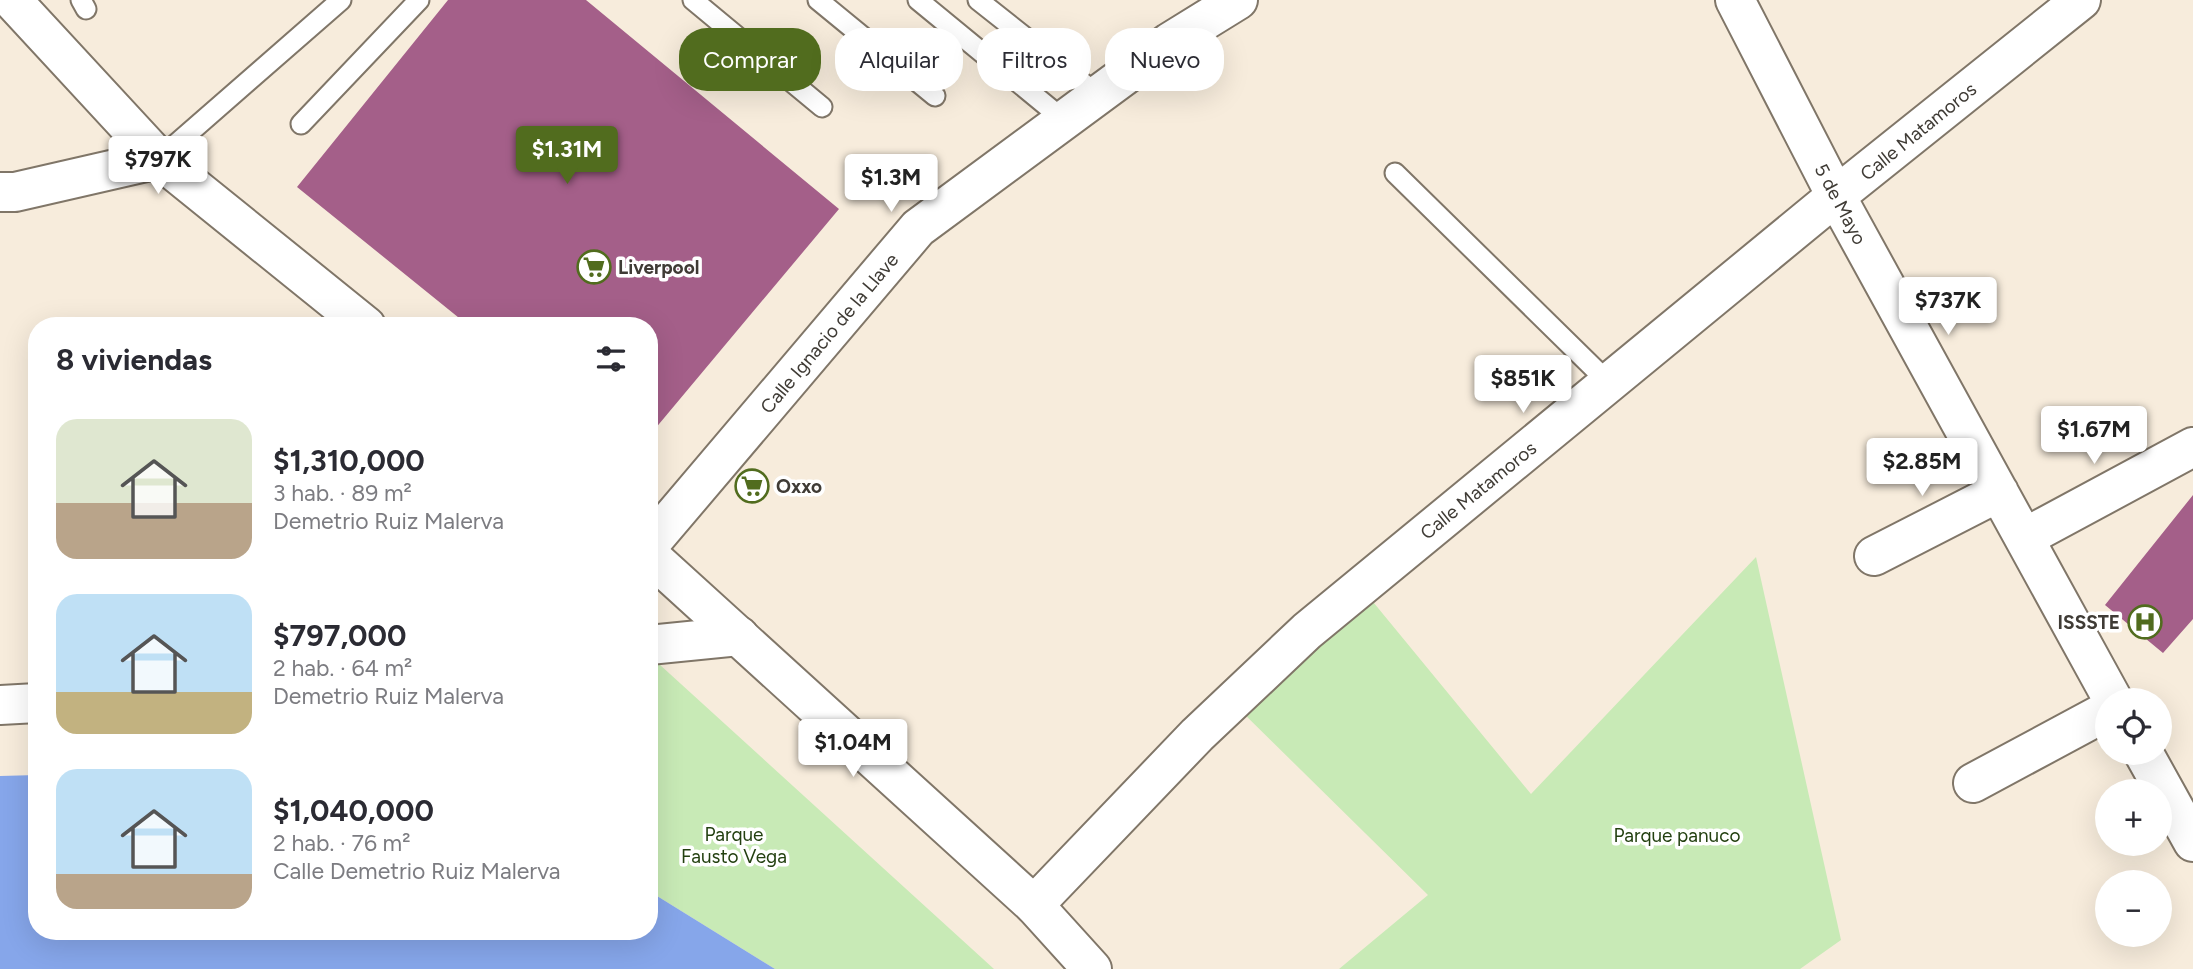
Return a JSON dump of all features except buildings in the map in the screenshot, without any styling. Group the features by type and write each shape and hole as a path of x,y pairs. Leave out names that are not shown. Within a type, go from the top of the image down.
{"street":[{"path":"12,0 159,159 355,317"},
{"name":"Calle Ignacio de la Llave","path":"658,534 918,228 1170,42 1238,0"},
{"name":"5 de Mayo","path":"1735,0 1836,197 2106,688"},
{"name":"Calle Matamoros","path":"1034,905 1197,735 1307,631 1836,197 2081,0"},
{"path":"0,192 15,192 159,159"},
{"path":"2024,538 2193,447"},
{"path":"1874,556 1999,492"},
{"path":"658,563 1034,905 1092,969"},
{"path":"658,644 739,636"},
{"path":"0,705 28,703"},
{"path":"1973,783 2095,717"},
{"path":"2150,765 2193,842"}],"lane":[{"path":"159,159 341,0"},
{"path":"301,124 419,0"},
{"path":"694,0 822,107"},
{"path":"818,0 935,96"},
{"path":"918,0 1064,120"},
{"path":"978,0 1098,95"},
{"path":"1395,173 1609,383"}],"green space":[{"name":"Parque panuco","path":"1756,557 1841,940 1800,969 1339,969 1428,895 1238,708 1369,597 1531,794"},
{"name":"Parque Fausto Vega","path":"658,664 994,969 775,969 658,897"}],"water":[{"path":"28,775 28,940 658,940 658,897 775,969 0,969 0,776"}],"place":[{"name":"Liverpool","path":"594,267"},
{"name":"Oxxo","path":"752,486"},
{"name":"ISSSTE","path":"2145,622"}]}
